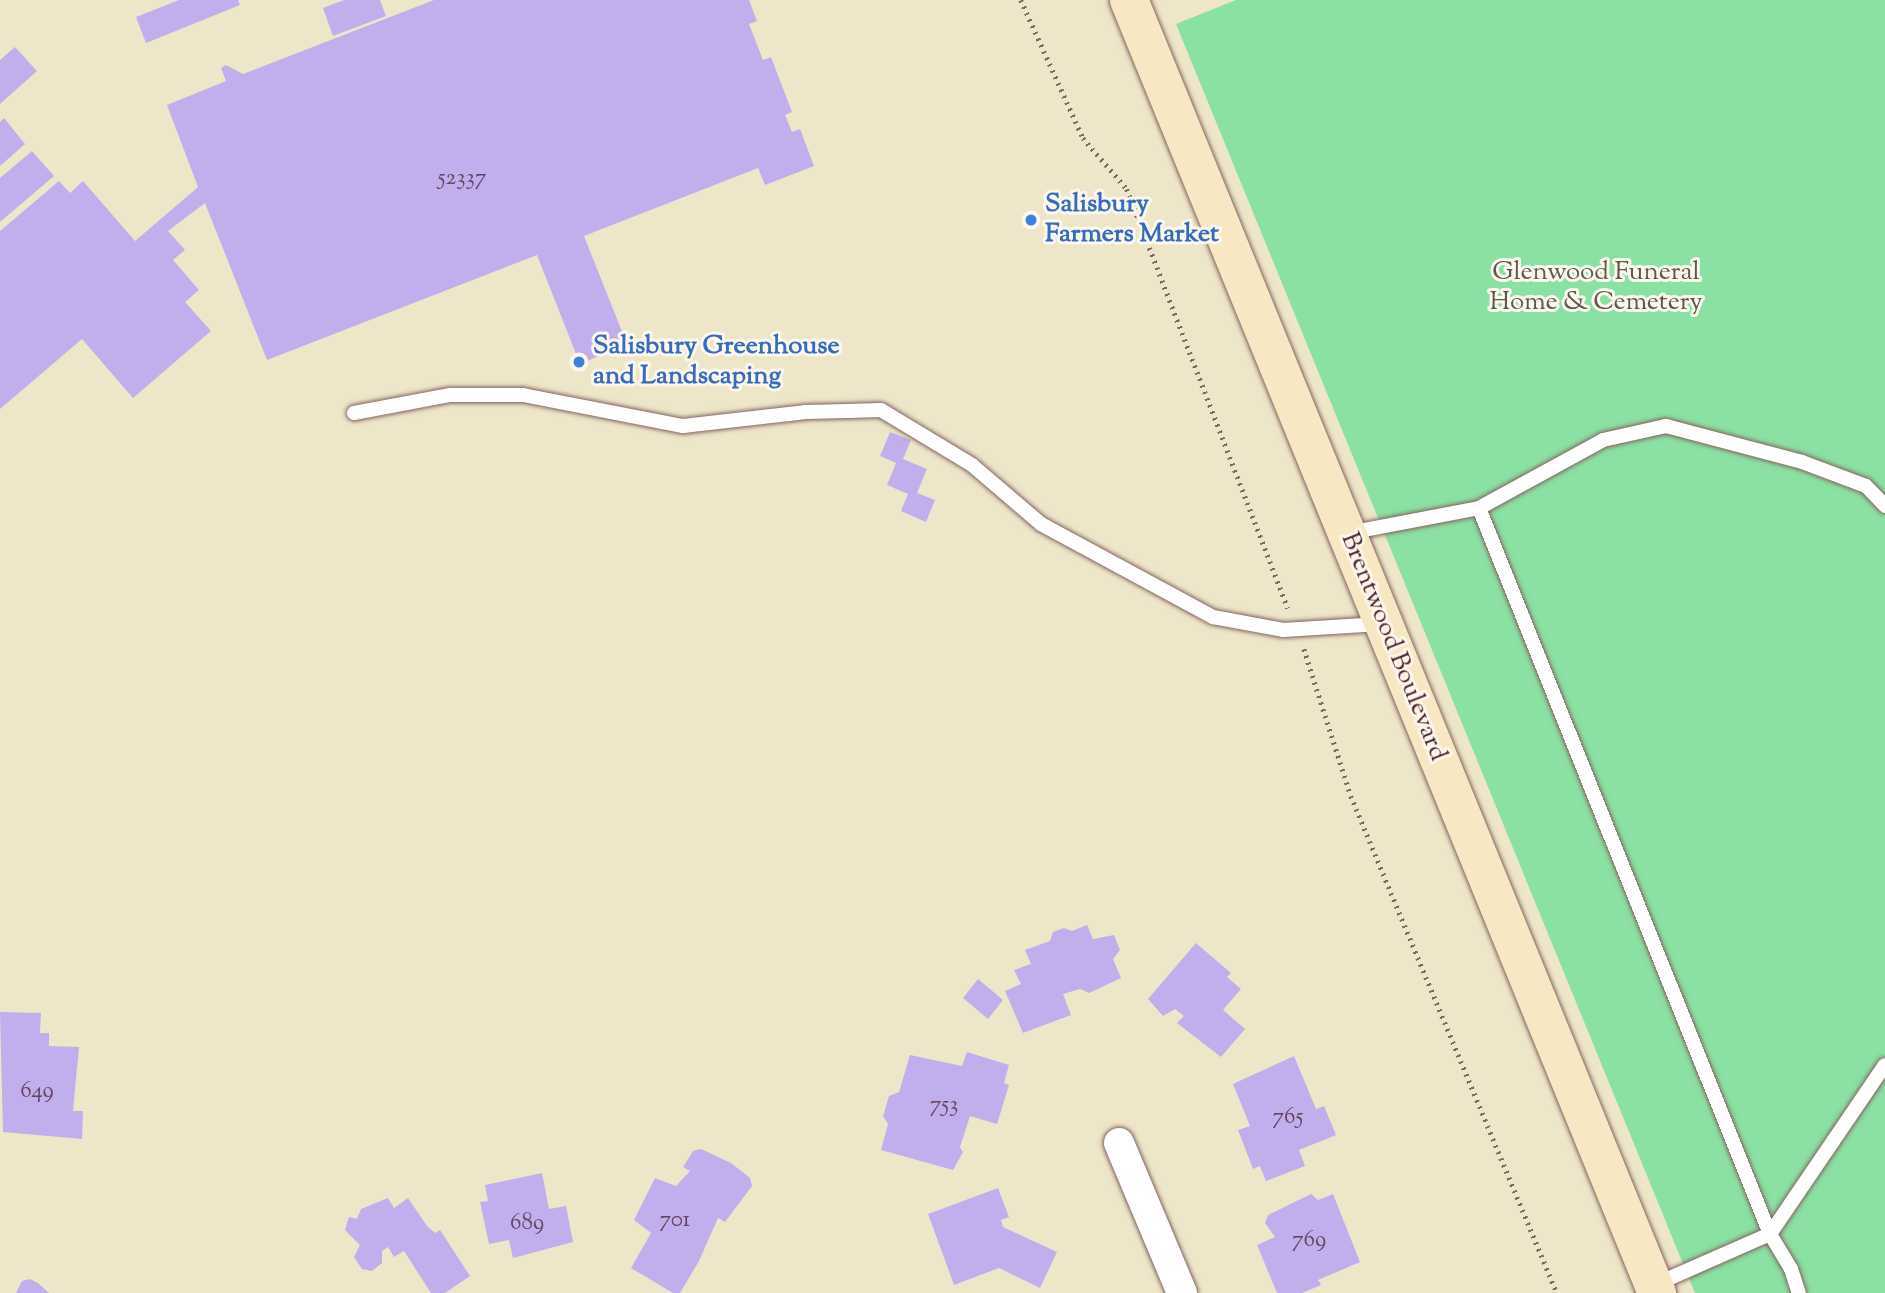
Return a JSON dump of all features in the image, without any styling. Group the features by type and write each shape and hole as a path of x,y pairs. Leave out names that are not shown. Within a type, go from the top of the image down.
{"street":[{"name":"Brentwood Boulevard","path":"1129,0 1655,1289"},
{"path":"1119,1143 1181,1293"}],"lane":[{"path":"354,413 450,395 523,395 683,426 806,412 881,410 972,465 1041,524 1213,617 1283,630 1383,624"},
{"path":"1347,533 1479,508 1604,440 1666,426 1802,462 1866,486 1885,506"},
{"path":"1479,508 1770,1234 1791,1269 1799,1293"},
{"path":"1655,1289 1770,1234 1885,1065"}],"green space":[{"name":"Glenwood Funeral Home & Cemetery","path":"1236,0 1885,0 1885,1293 1695,1293 1176,24"}],"building":[{"path":"179,0 238,0 240,5 146,43 136,17"},
{"path":"344,0 380,0 386,16 333,36 323,8"},
{"path":"434,0 749,0 757,21 749,24 763,60 771,57 792,112 785,115 792,132 800,129 814,166 765,185 758,168 584,236 627,344 580,364 537,255 267,360 205,203 168,231 185,250 173,260 199,290 185,302 211,331 133,398 82,339 0,409 0,231 59,181 70,193 83,181 135,241 198,187 167,105 226,81 221,68 226,65 243,74"},
{"path":"15,47 37,71 0,104 0,60"},
{"path":"4,118 25,144 0,166 0,122"},
{"path":"32,151 54,176 0,222 0,178"},
{"path":"890,432 911,440 903,459 927,469 917,493 935,500 926,522 901,511 908,494 887,485 896,463 880,456"},
{"path":"1087,925 1093,939 1114,935 1120,950 1113,959 1121,978 1089,993 1080,989 1063,994 1071,1015 1023,1033 1005,991 1021,984 1014,970 1031,964 1025,950 1050,941 1053,932 1064,928 1072,931"},
{"path":"1196,943 1231,973 1227,977 1241,989 1223,1010 1245,1029 1221,1057 1177,1023 1184,1016 1175,1009 1163,1016 1148,999"},
{"path":"978,979 1003,1000 988,1019 963,998"},
{"path":"0,1012 41,1013 40,1033 49,1033 49,1046 79,1047 73,1111 83,1111 82,1139 3,1132"},
{"path":"967,1052 1009,1065 1004,1083 1009,1085 997,1124 970,1116 960,1147 963,1152 953,1170 881,1150 888,1124 883,1116 889,1096 899,1092 910,1055 962,1066"},
{"path":"1294,1056 1316,1109 1324,1106 1336,1135 1299,1150 1305,1166 1266,1181 1260,1166 1253,1169 1238,1130 1250,1126 1233,1084"},
{"path":"701,1149 731,1163 750,1178 752,1186 725,1222 718,1218 699,1261 680,1293 673,1293 631,1268 651,1233 634,1220 655,1178 676,1186 690,1171 683,1167 693,1151"},
{"path":"542,1173 549,1209 566,1206 573,1242 513,1258 509,1240 489,1244 480,1202 488,1201 485,1185"},
{"path":"998,1188 1009,1217 1001,1220 1003,1227 1057,1252 1040,1288 999,1268 954,1285 928,1214"},
{"path":"1311,1194 1318,1200 1333,1194 1360,1262 1318,1280 1321,1285 1302,1293 1277,1293 1257,1245 1275,1237 1265,1223 1268,1215"},
{"path":"388,1198 394,1208 408,1198 427,1226 435,1233 440,1230 470,1276 445,1293 431,1293 404,1251 394,1257 388,1247 382,1251 382,1263 372,1271 362,1269 354,1257 360,1245 345,1230 349,1217 357,1219 361,1209"},
{"path":"30,1279 49,1293 16,1293 22,1281"}],"place":[{"name":"Salisbury Farmers Market","path":"1031,220"},
{"name":"Salisbury Greenhouse and Landscaping","path":"579,362"}]}
